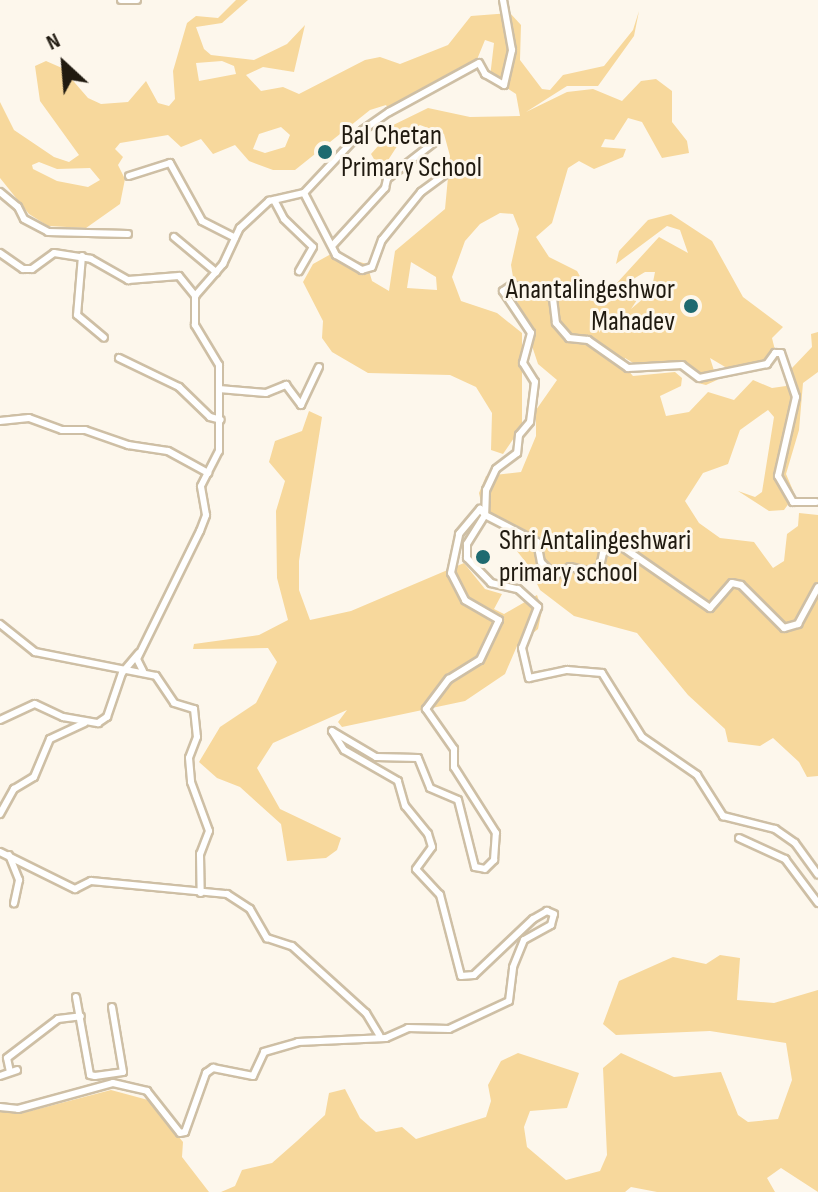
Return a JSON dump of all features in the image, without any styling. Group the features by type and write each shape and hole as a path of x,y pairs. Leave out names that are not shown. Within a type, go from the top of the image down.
{"street":[{"path":"121,0 137,0"},
{"path":"143,671 137,659 145,649 206,515 201,486 219,451 219,365 192,312 195,296 216,272 235,238 274,200 304,193 363,130 389,112 479,63 485,74 504,85 512,50 503,0"},
{"path":"332,246 385,188 387,179 436,141"},
{"path":"129,176 170,163 202,221 235,238"},
{"path":"304,193 341,259 362,270 372,267 382,240 421,192 455,167"},
{"path":"0,192 18,207 24,219 48,232 128,234"},
{"path":"274,200 284,219 313,247 299,271"},
{"path":"174,237 216,272"},
{"path":"0,253 23,269 32,269 54,253 82,256 128,280 179,276 195,296"},
{"path":"82,256 77,315 104,338"},
{"path":"817,502 793,502 778,476 796,397 781,353 775,353 767,364 699,378 682,365 628,368 588,340 569,338 556,323 553,297 512,285 503,291 531,333 523,363 535,382 530,422 519,435 517,453 496,469 486,490 485,515 467,544 467,558 491,583 518,589 538,607 522,648 529,678 567,670 602,673 642,737 697,775 723,816 775,829 795,843 818,875"},
{"path":"119,358 179,387 210,417 221,420"},
{"path":"219,389 266,393 286,385 301,405 319,367"},
{"path":"0,421 29,418 62,430 85,430 128,445 168,451 208,473"},
{"path":"0,852 75,889 85,881 126,888 158,884 201,893 227,894 250,909 267,938 292,946 366,1013 379,1035 386,1038 408,1028 449,1029 505,1005 524,940 555,919 547,911 533,919 474,975 461,976 440,895 416,869 432,847 428,834 405,806 398,781 344,750 332,731 376,757 418,758 430,788 458,800 475,867 485,869 494,860 496,833 454,767 454,749 426,709 449,679 480,660 499,620 465,600 451,573 459,534 470,516 480,509 485,515 537,542 541,562 555,576 570,567 588,571 600,567 603,553 618,544 710,608 732,583 741,585 784,628 798,624 818,587"},
{"path":"0,624 35,652 99,662 122,673 143,671 156,676 174,703 194,709 197,737 189,758 191,782 209,831 200,854 201,893"},
{"path":"0,814 14,789 34,777 50,739 86,722 107,717 122,673 145,649"},
{"path":"0,720 35,704 86,722"},
{"path":"739,838 785,859 818,903"},
{"path":"9,855 19,880 14,903"},
{"path":"76,997 90,1075 120,1075 112,1007"},
{"path":"0,1076 13,1071 7,1058 58,1019 81,1016"},
{"path":"0,1107 18,1109 113,1083 147,1091 180,1133 185,1132 206,1073 213,1068 253,1076 264,1052 298,1042 367,1040 379,1035"}],"shaded area":[{"path":"236,0 248,0 222,23 196,27 204,49 211,55 254,60 287,44 305,25 294,72 263,67 246,75 261,91 283,87 299,94 365,60 380,57 400,64 448,45 471,16 510,13 521,25 520,60 542,89 550,90 563,75 604,66 633,30 639,11 634,36 598,86 567,86 526,112 567,92 593,89 622,101 641,81 656,79 672,91 672,122 687,141 689,153 662,158 642,122 628,118 614,140 605,139 601,147 626,149 623,157 594,169 579,161 568,168 552,223 536,237 549,257 577,271 594,301 607,303 649,282 631,309 651,292 655,272 645,272 605,296 659,237 688,253 680,230 667,226 616,264 619,251 648,220 671,214 712,241 743,297 783,327 772,338 775,350 767,366 737,374 710,358 717,380 706,385 698,383 685,365 638,366 625,358 624,366 633,376 675,372 682,378 681,386 660,396 666,416 689,412 708,392 734,400 753,380 772,388 786,386 792,368 812,347 811,334 818,332 818,372 803,383 799,430 786,474 795,495 784,510 769,511 738,491 755,497 762,492 774,417 768,410 740,430 728,464 703,473 685,501 699,523 720,538 754,542 773,568 784,561 787,534 798,526 799,513 818,515 818,776 807,777 799,762 773,738 760,746 728,742 725,729 688,695 637,633 574,616 540,590 528,565 482,507 479,493 486,476 521,472 536,436 536,410 557,380 538,364 517,301 511,265 519,229 513,214 500,213 480,224 465,241 452,277 461,301 497,313 522,333 522,426 503,454 491,450 492,413 476,387 450,375 368,373 332,352 322,338 323,321 303,282 313,264 331,254 367,264 372,281 389,291 395,251 445,209 450,156 444,134 420,125 405,134 381,171 371,154 387,136 383,130 428,108 470,117 520,116 516,94 490,77 494,43 485,40 476,62 421,99 391,114 386,105 370,110 295,170 273,170 249,161 235,145 213,154 201,139 181,147 168,135 120,143 115,149 123,157 118,165 125,179 120,204 86,228 48,226 29,214 0,178 0,102 14,130 54,157 69,162 79,155 40,101 35,66 46,61 62,68 88,98 101,104 128,102 146,81 158,103 169,106 175,99 173,71 187,23 196,16 218,18","holes":["222,61 234,66 236,74 199,81 196,63","281,127 290,135 285,147 265,153 253,149 259,134","39,162 57,169 90,168 100,180 88,187 57,181 33,169 32,165","411,262 436,277 437,290 407,288"]},
{"path":"309,411 322,417 299,561 299,590 310,620 351,611 464,563 485,589 502,594 494,609 504,614 537,595 542,610 538,629 517,646 505,674 465,701 342,727 338,722 347,710 273,743 257,768 280,809 341,838 337,850 326,858 287,861 281,824 240,787 217,778 199,762 220,727 256,703 277,662 268,648 193,649 194,644 259,635 288,620 277,578 276,511 285,481 269,462 275,441 302,431"},
{"path":"720,955 740,958 737,1000 774,1003 818,990 818,1192 781,1168 767,1178 775,1192 657,1192 631,1187 625,1192 221,1192 235,1186 242,1170 272,1163 297,1141 325,1115 329,1093 345,1089 360,1118 376,1132 402,1127 416,1139 486,1117 491,1101 488,1085 501,1061 518,1053 579,1073 567,1108 530,1111 524,1127 527,1147 566,1180 600,1171 607,1155 603,1068 621,1053 674,1077 721,1072 738,1115 748,1122 778,1119 792,1080 786,1043 710,1031 616,1035 603,1024 619,981 673,957 706,964"},
{"path":"111,1090 148,1100 183,1142 182,1157 209,1192 0,1192 0,1111 19,1114"}],"place":[{"name":"Bal Chetan Primary School","path":"325,152"},
{"name":"Anantalingeshwor Mahadev","path":"691,306"},
{"name":"Shri Antalingeshwari primary school","path":"483,557"}]}
